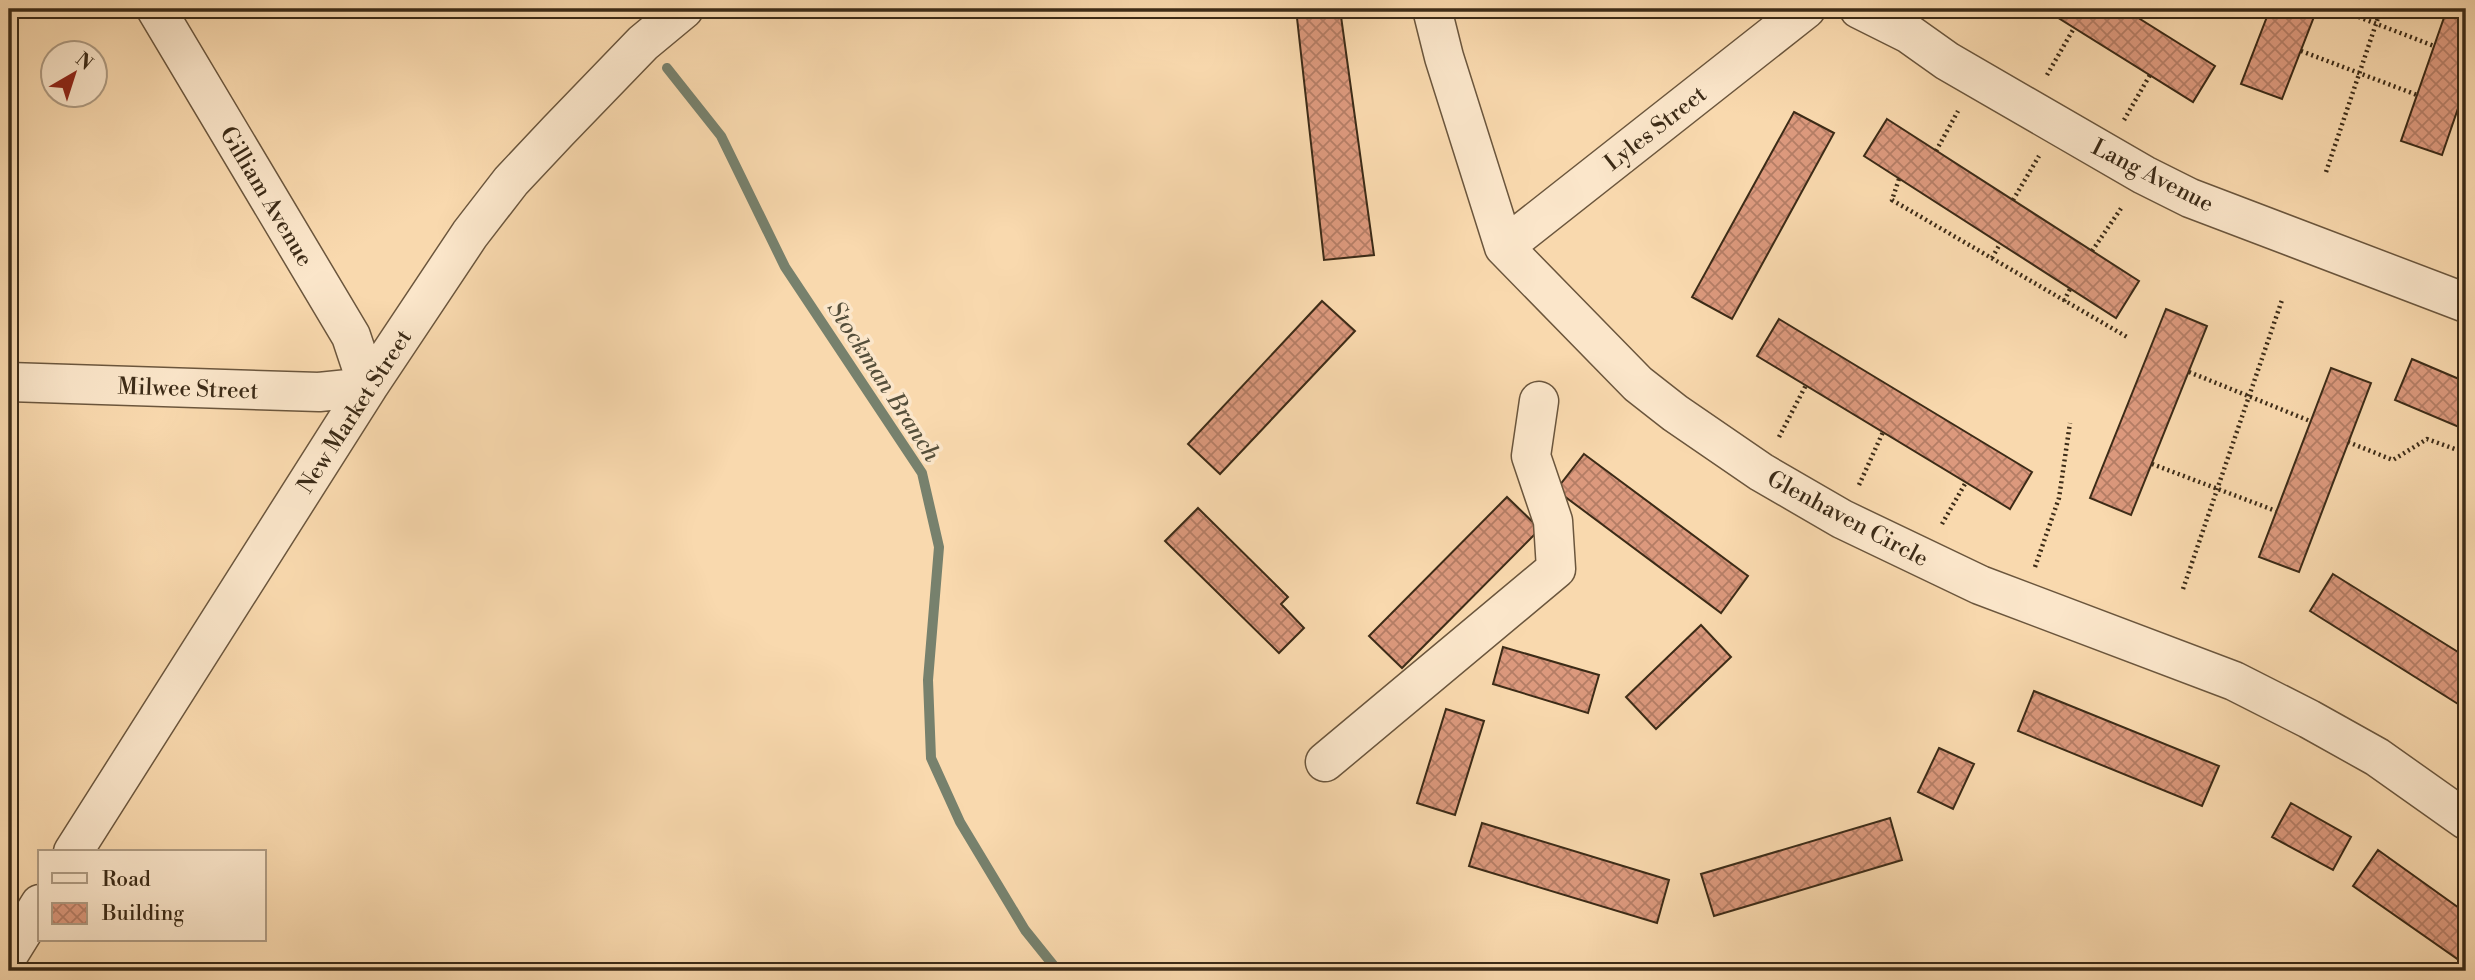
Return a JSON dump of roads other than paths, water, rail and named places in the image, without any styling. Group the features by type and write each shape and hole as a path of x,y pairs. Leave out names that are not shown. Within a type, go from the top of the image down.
{"street":[{"name":"Gilliam Avenue","path":"156,9 351,336 368,387"},
{"name":"New Market Street","path":"74,850 368,387 470,233 512,181 643,43 684,9"},
{"name":"Glenhaven Circle","path":"1432,9 1444,57 1504,247 1638,384 1675,414 1760,472 1842,519 1980,585 2234,681 2377,757 2466,820"},
{"name":"Lyles Street","path":"1504,247 1806,9"},
{"name":"Lang Avenue","path":"1859,9 1909,34 1947,61 2144,175 2190,198 2466,303"},
{"name":"Milwee Street","path":"9,383 319,392 368,387"},
{"path":"1325,762 1556,569 1553,521 1531,456 1539,401"},
{"path":"33,971 9,955 38,907"}],"waterway":[{"name":"Stockman Branch","path":"589,9 600,14"},
{"name":"Stockman Branch","path":"667,68 721,136 785,267 922,473 939,547 928,680 931,758 960,822 1025,930 1058,971"}]}
